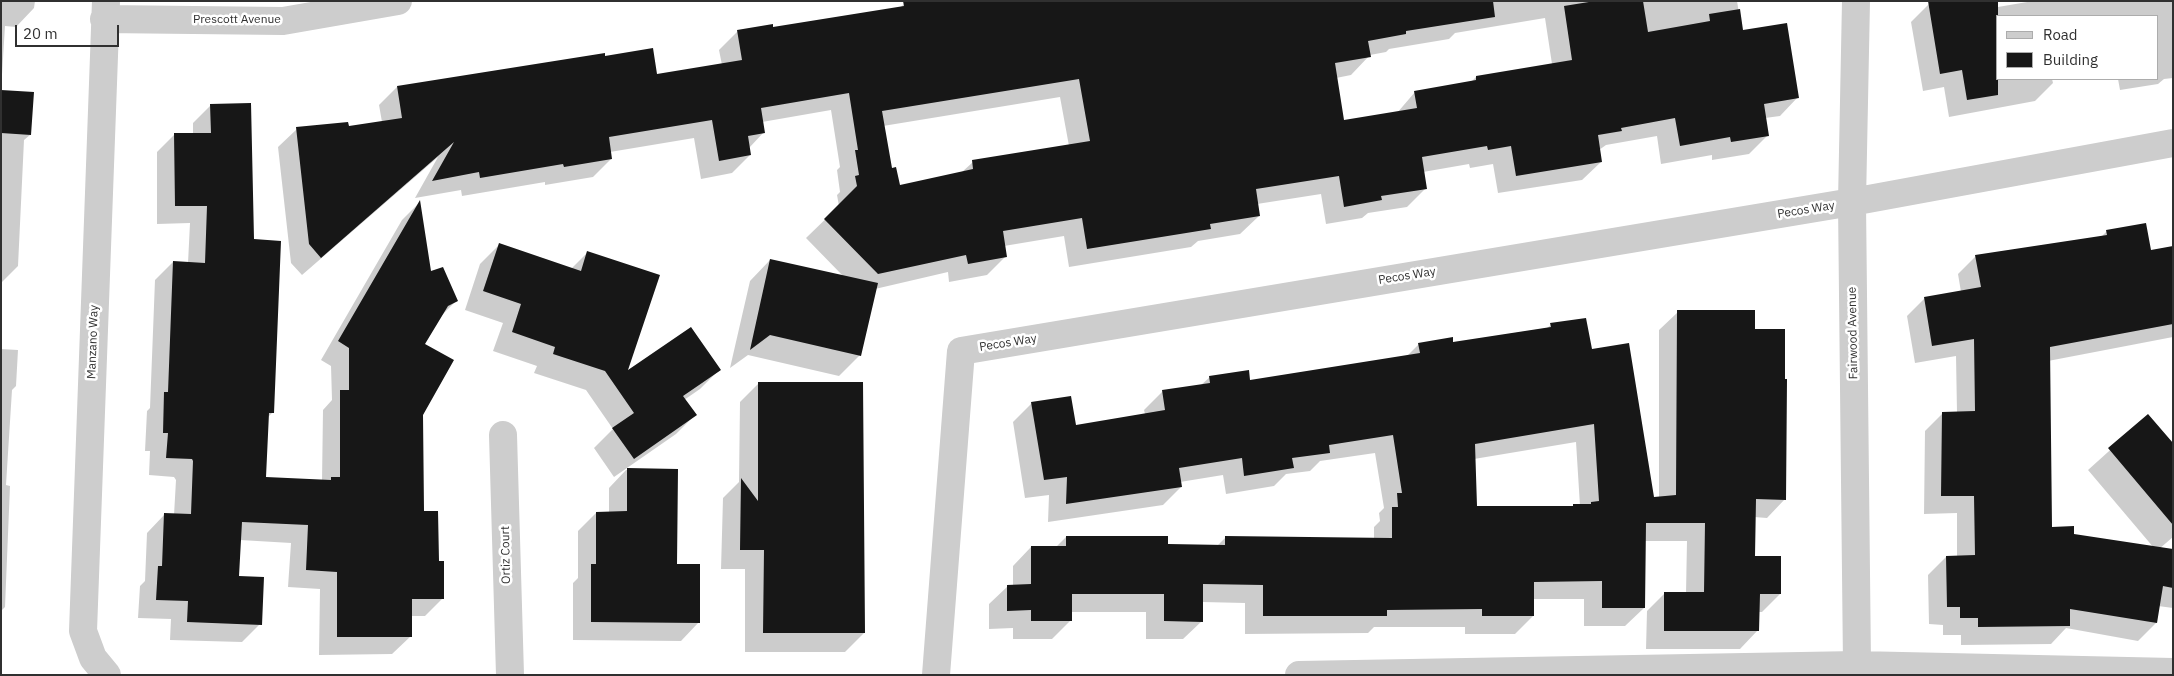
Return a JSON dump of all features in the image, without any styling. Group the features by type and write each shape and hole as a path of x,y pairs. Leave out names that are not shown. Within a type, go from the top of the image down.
{"street":[{"name":"Prescott Avenue","path":"105,10 283,21 398,1"},
{"name":"Fairwood Avenue","path":"1856,1 1852,202 1857,665"},
{"name":"Manzano Way","path":"105,10 83,631 93,658 108,675"},
{"name":"Pecos Way","path":"936,675 961,351 1852,202 2173,143"},
{"name":"Ortiz Court","path":"503,435 510,675"},
{"path":"1299,675 1857,665 2173,672"}],"building":[{"path":"903,1 1493,1 1495,17 1406,31 1406,34 1368,41 1371,57 1335,63 1344,120 1417,108 1414,91 1476,80 1476,76 1572,60 1564,6 1595,1 1643,1 1648,32 1710,21 1709,14 1740,9 1743,30 1787,23 1799,98 1764,104 1769,136 1731,142 1730,137 1680,146 1675,118 1621,128 1622,131 1598,135 1602,162 1516,176 1511,146 1488,150 1487,146 1422,157 1427,189 1381,196 1382,200 1344,207 1339,176 1256,189 1260,216 1210,224 1211,229 1087,249 1082,218 1003,231 1007,257 968,264 966,255 878,274 824,219 857,186 855,176 859,175 855,150 858,150 849,93 761,108 765,133 748,136 751,155 719,161 712,120 609,137 612,159 564,167 563,164 480,178 479,172 432,181 454,142 321,258 309,244 296,127 348,122 349,126 402,118 397,86 605,53 605,56 653,48 657,74 742,60 737,30 773,24 773,27 904,6","holes":["1079,79 1090,141 972,160 973,169 900,185 896,167 892,168 882,111"]},
{"path":"1928,1 1998,1 1998,15 1996,15 1996,80 1998,80 1998,95 1967,100 1962,70 1940,74"},
{"path":"1,90 34,92 31,135 1,133"},
{"path":"251,103 254,239 281,241 274,413 269,413 266,477 331,480 331,477 340,477 340,390 349,390 349,348 338,341 420,200 431,271 443,267 458,301 448,306 425,344 454,360 423,415 424,511 438,511 439,561 444,561 444,599 412,599 412,637 337,637 337,572 306,570 308,525 242,522 239,576 264,577 262,625 187,622 188,601 156,600 158,566 162,566 164,513 191,514 193,461 192,459 166,458 168,433 163,433 164,392 168,392 173,261 205,263 207,206 175,206 174,133 211,133 210,104"},
{"path":"2146,223 2151,250 2173,246 2173,324 2050,347 2052,527 2074,526 2074,534 2173,549 2173,588 2163,586 2157,623 2070,609 2070,626 1978,627 1978,618 1960,618 1960,607 1947,607 1946,556 1975,555 1974,496 1941,496 1942,412 1975,411 1974,339 1932,346 1924,297 1981,287 1975,255 2107,235 2106,230"},
{"path":"499,243 581,271 587,251 660,275 628,370 691,327 721,370 683,396 697,415 634,459 612,428 634,413 605,371 553,354 555,347 512,332 521,304 483,291"},
{"path":"770,259 878,283 861,356 770,335 750,350"},
{"path":"1677,310 1755,310 1755,329 1785,329 1785,379 1787,379 1786,500 1756,499 1755,556 1781,556 1781,594 1760,594 1759,631 1664,631 1664,592 1704,592 1705,523 1646,523 1645,608 1602,608 1602,581 1534,582 1534,616 1482,616 1482,609 1387,610 1387,616 1263,616 1263,585 1203,584 1203,622 1164,621 1164,594 1072,594 1072,621 1031,621 1031,610 1007,611 1007,585 1031,584 1031,546 1066,546 1066,536 1168,536 1168,544 1225,545 1225,536 1392,538 1392,507 1398,507 1397,493 1402,493 1393,435 1329,445 1330,453 1292,458 1294,468 1244,476 1242,458 1179,468 1182,487 1066,504 1067,477 1044,480 1031,402 1071,396 1076,425 1165,410 1162,390 1210,383 1209,376 1249,370 1250,380 1420,353 1418,343 1453,337 1453,342 1551,327 1550,323 1586,318 1592,349 1629,343 1654,497 1676,495","holes":["1594,424 1599,501 1591,502 1591,504 1573,504 1573,506 1477,506 1475,444"]},
{"path":"758,382 863,382 865,633 763,633 764,550 740,550 741,478 758,501"},
{"path":"2148,414 2173,443 2173,525 2108,448"},
{"path":"627,468 678,469 677,564 700,564 700,623 591,622 591,564 596,564 596,512 627,511"}]}
